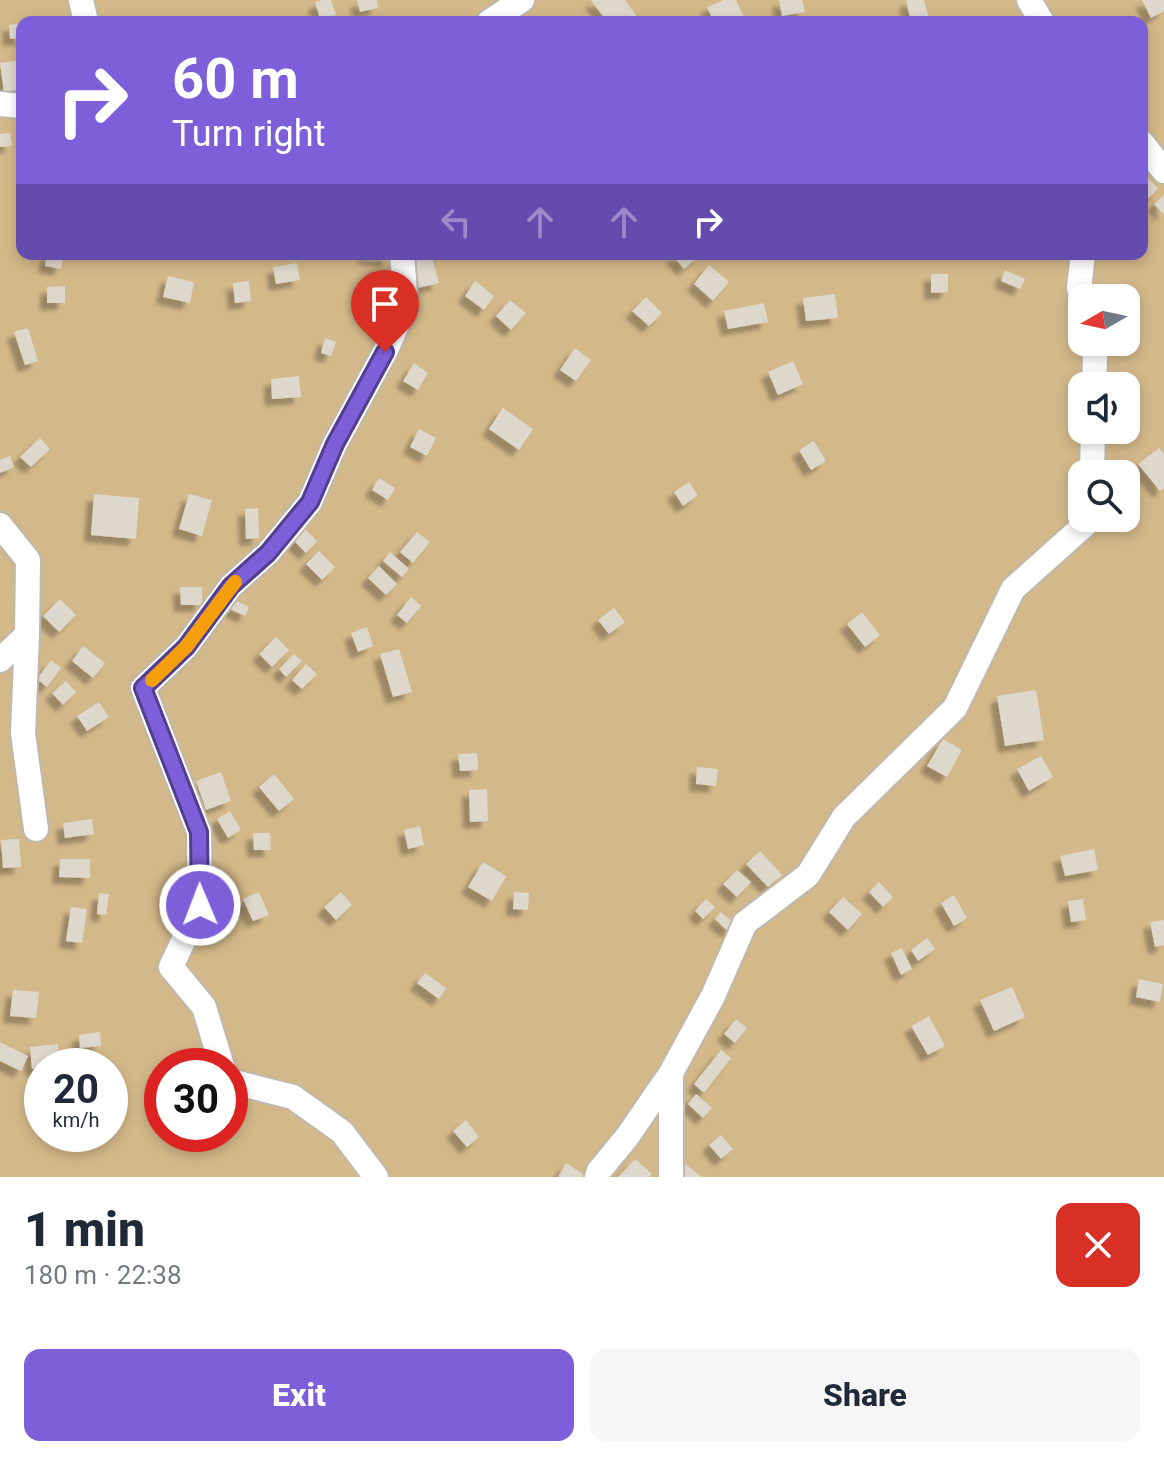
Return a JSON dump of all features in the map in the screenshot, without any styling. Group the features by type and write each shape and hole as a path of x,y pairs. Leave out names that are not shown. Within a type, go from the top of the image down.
{"street":[{"path":"498,16 522,0"},
{"path":"1148,152 1164,171"},
{"path":"217,1048 204,1007 171,967 200,905 199,832 143,688 186,647 231,586 268,553 310,502 335,444 385,352 406,305 402,260"},
{"path":"1079,284 1082,260"},
{"path":"0,525 28,560 23,733 36,829"},
{"path":"597,1177 671,1073 713,996 745,923 808,875 844,817 955,708 1013,589 1077,532"},
{"path":"0,660 27,635"},
{"path":"671,1073 671,1177"},
{"path":"248,1086 293,1097 342,1132 376,1177"}],"shaded area":[{"path":"0,0 1164,0 1164,1177 0,1177"}],"building":[{"path":"331,0 336,15 319,16 315,2"},
{"path":"357,0 377,0 378,8 360,12"},
{"path":"591,0 625,0 637,16 603,16"},
{"path":"724,0 736,0 743,16 711,16 707,7"},
{"path":"779,0 802,0 805,12 782,16"},
{"path":"906,0 924,0 928,16 910,16"},
{"path":"1142,0 1164,0 1164,11 1151,18"},
{"path":"16,24 16,38 10,39 9,25"},
{"path":"16,61 16,90 4,92 0,63"},
{"path":"10,133 12,146 0,147 0,134"},
{"path":"1148,178 1158,189 1148,198"},
{"path":"1164,195 1164,215 1154,204"},
{"path":"46,260 63,260 61,269 45,266"},
{"path":"411,260 433,260 439,283 418,288"},
{"path":"676,260 694,260 684,269"},
{"path":"297,263 300,280 276,284 273,267"},
{"path":"709,265 729,282 713,301 694,284"},
{"path":"1005,270 1025,279 1020,289 1001,281"},
{"path":"931,274 948,274 948,292 931,293"},
{"path":"168,276 194,282 190,303 163,297"},
{"path":"249,281 251,301 235,303 233,283"},
{"path":"475,281 494,296 484,310 465,296"},
{"path":"386,284 398,291 388,309 375,301"},
{"path":"65,286 65,303 47,303 47,287"},
{"path":"835,294 838,318 806,321 803,298"},
{"path":"646,297 662,313 649,326 632,311"},
{"path":"510,300 526,313 511,330 496,316"},
{"path":"764,303 768,322 728,329 724,311"},
{"path":"28,328 38,361 25,365 14,332"},
{"path":"325,338 336,342 331,356 321,353"},
{"path":"575,348 591,360 576,381 560,370"},
{"path":"793,361 803,384 778,395 768,372"},
{"path":"414,363 428,373 418,390 403,381"},
{"path":"299,376 301,397 272,399 271,379"},
{"path":"503,408 533,429 519,450 489,429"},
{"path":"419,429 436,438 427,456 410,447"},
{"path":"40,438 50,449 31,467 20,457"},
{"path":"814,441 826,461 811,470 799,450"},
{"path":"1159,448 1164,454 1164,488 1160,491 1140,462"},
{"path":"10,456 14,467 0,473 0,460"},
{"path":"379,478 395,488 388,500 372,490"},
{"path":"689,482 698,495 683,506 674,492"},
{"path":"94,494 139,498 136,539 91,535"},
{"path":"189,494 212,500 202,536 179,529"},
{"path":"258,508 259,538 246,539 245,509"},
{"path":"301,525 317,541 306,553 290,537"},
{"path":"417,532 430,542 413,563 400,552"},
{"path":"319,551 335,567 322,580 306,564"},
{"path":"390,552 409,569 402,577 383,561"},
{"path":"379,566 397,584 386,595 368,578"},
{"path":"180,587 202,587 202,605 181,605"},
{"path":"411,597 421,606 407,623 397,615"},
{"path":"60,599 76,615 59,632 43,616"},
{"path":"232,599 249,607 245,616 228,608"},
{"path":"614,608 625,622 609,634 598,620"},
{"path":"862,612 880,635 865,647 847,624"},
{"path":"367,627 373,646 358,652 351,633"},
{"path":"276,637 289,650 272,667 259,654"},
{"path":"83,646 105,663 93,678 72,661"},
{"path":"399,649 412,692 393,697 380,654"},
{"path":"294,654 302,661 286,677 279,669"},
{"path":"51,660 61,668 47,687 37,679"},
{"path":"306,664 317,674 302,689 292,680"},
{"path":"66,681 76,692 63,705 52,693"},
{"path":"1036,690 1044,740 1005,746 997,696"},
{"path":"99,702 109,717 87,731 77,716"},
{"path":"943,739 962,750 947,777 927,766"},
{"path":"477,753 478,770 460,771 458,754"},
{"path":"1041,756 1053,777 1029,791 1017,769"},
{"path":"697,767 718,769 716,786 696,784"},
{"path":"221,772 231,801 206,810 196,781"},
{"path":"274,774 294,799 279,811 259,787"},
{"path":"487,789 488,821 470,822 469,790"},
{"path":"230,811 241,830 228,838 217,819"},
{"path":"92,819 94,834 65,838 63,823"},
{"path":"420,826 424,845 408,849 404,830"},
{"path":"253,833 270,833 271,850 254,850"},
{"path":"19,839 21,867 3,868 1,840"},
{"path":"1094,849 1098,870 1065,876 1060,856"},
{"path":"760,851 782,875 768,887 746,864"},
{"path":"60,859 90,859 90,878 59,877"},
{"path":"483,862 506,876 492,901 468,887"},
{"path":"737,870 751,882 737,897 723,884"},
{"path":"879,882 893,897 883,907 869,892"},
{"path":"259,892 269,915 253,921 243,899"},
{"path":"341,892 352,905 336,920 324,907"},
{"path":"514,892 529,893 528,910 513,909"},
{"path":"99,893 109,894 106,915 97,914"},
{"path":"954,895 967,918 954,926 941,903"},
{"path":"843,897 862,914 848,930 829,912"},
{"path":"706,899 715,907 703,919 695,911"},
{"path":"1083,899 1086,920 1071,922 1068,901"},
{"path":"71,907 87,909 82,943 66,941"},
{"path":"721,912 735,924 728,931 715,919"},
{"path":"1164,920 1164,945 1155,947 1150,922"},
{"path":"927,938 935,949 918,961 911,950"},
{"path":"902,948 912,969 901,975 891,953"},
{"path":"425,973 446,988 439,999 417,983"},
{"path":"1139,979 1163,984 1160,1002 1136,997"},
{"path":"1012,987 1025,1017 994,1031 980,1000"},
{"path":"13,990 39,992 36,1018 10,1016"},
{"path":"929,1016 945,1046 928,1055 911,1026"},
{"path":"736,1019 747,1028 735,1043 724,1034"},
{"path":"100,1032 101,1046 80,1048 79,1035"},
{"path":"0,1042 24,1054 21,1071 0,1061"},
{"path":"58,1044 58,1048 30,1048"},
{"path":"721,1050 731,1058 704,1093 694,1084"},
{"path":"696,1094 712,1108 703,1118 688,1104"},
{"path":"466,1120 479,1137 467,1147 453,1131"},
{"path":"721,1135 733,1149 721,1159 709,1145"},
{"path":"635,1159 652,1174 649,1177 618,1177"},
{"path":"566,1163 583,1174 582,1177 558,1177"},
{"path":"685,1164 702,1177 675,1177"}],"slow traffic":[{"path":"152,680 186,647 235,582"}],"route":[{"path":"200,905 199,832 143,688 186,647 231,586 268,553 310,502 335,444 385,352"}]}
